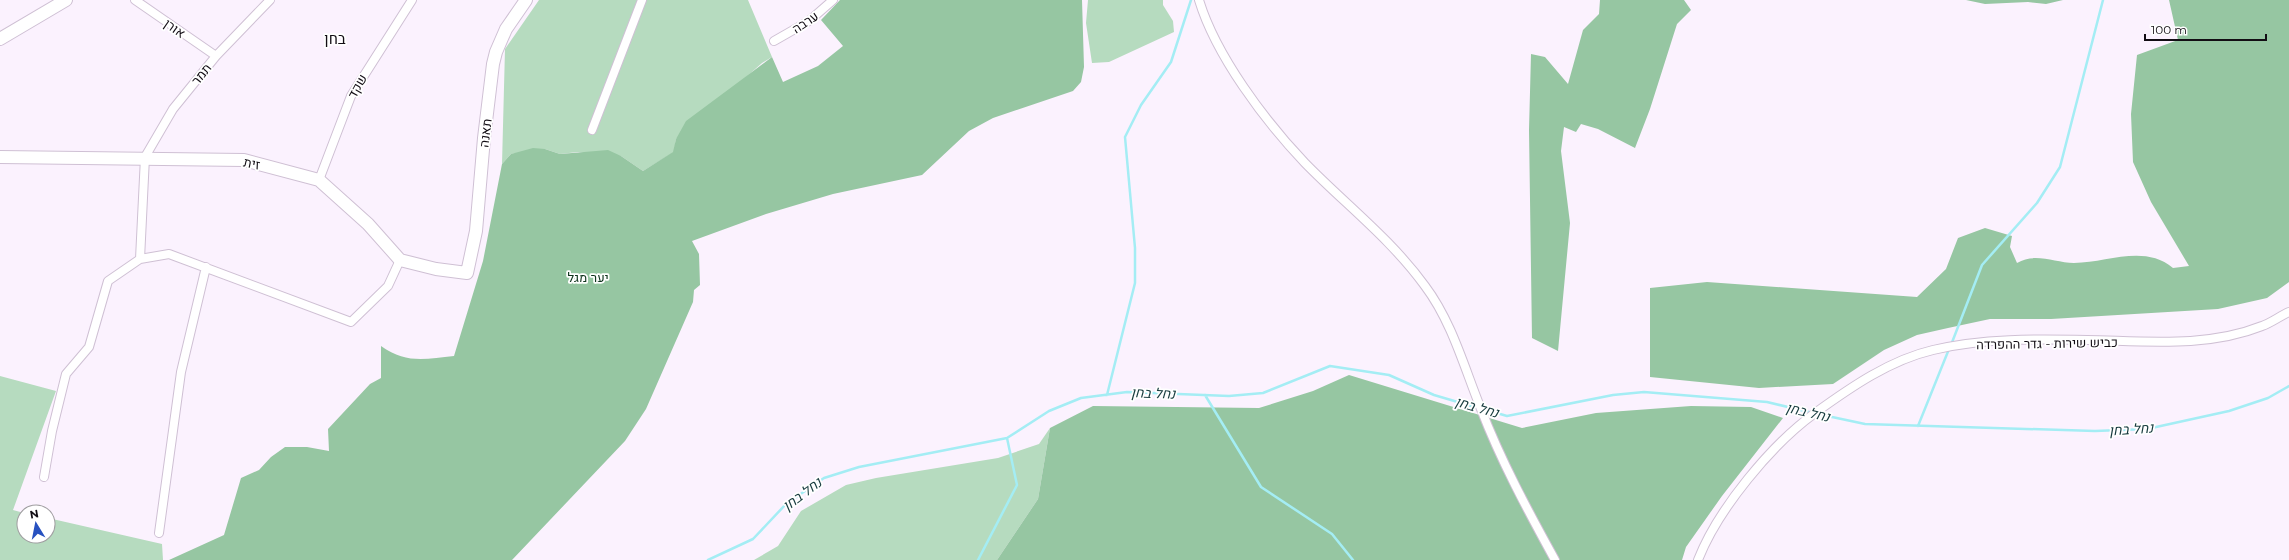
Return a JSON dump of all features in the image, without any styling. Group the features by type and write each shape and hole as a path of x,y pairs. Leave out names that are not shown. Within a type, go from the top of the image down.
{"street":[{"path":"0,39 66,0"},
{"name":"אורן","path":"135,0 216,56"},
{"name":"תמר","path":"145,157 173,109 216,56 270,0"},
{"name":"שקד","path":"319,180 351,96 412,0"},
{"name":"תאנה","path":"400,260 436,269 467,273 476,231 484,138 493,64 503,35 526,0"},
{"path":"592,130 642,0"},
{"name":"ערבה","path":"774,41 808,22 833,0"},
{"path":"1199,0 1204,17 1217,42 1248,92 1276,131 1306,163 1397,252 1426,286 1441,310 1459,349 1481,410 1524,501 1555,560"},
{"name":"זית","path":"0,157 145,157 244,160 319,180 368,224 400,260"},
{"path":"140,259 145,157"},
{"path":"44,476 52,431 66,374 89,347 108,281 140,259 169,254 351,322 388,286 400,260"},
{"path":"159,533 181,372 206,267"},
{"name":"כביש שירות - גדר ההפרדה","path":"1698,560 1717,525 1741,488 1777,446 1803,422 1836,398 1894,364 1932,350 1998,341 2088,340 2160,343 2201,339 2262,326 2289,312"}],"green space":[{"path":"539,0 748,0 772,57 762,63 676,139 674,152 643,171 621,156 578,152 560,154 545,149 511,154 502,164 505,49"},
{"name":"יער מגל","path":"840,0 1082,0 1084,67 1081,82 1073,91 993,118 969,131 922,175 833,194 766,214 692,241 699,254 700,285 694,290 693,302 646,409 625,441 512,560 169,560 224,535 241,478 259,470 271,457 285,447 307,447 329,451 328,429 370,384 381,378 381,346 390,352 407,358 425,359 454,356 483,261 502,164 511,154 533,148 545,149 560,154 608,150 621,156 643,171 673,152 676,139 686,121 772,57 783,82 818,66 843,46 821,20"},
{"path":"1088,0 1163,0 1163,5 1173,21 1174,32 1109,62 1092,63 1086,23"},
{"path":"1600,0 1684,0 1691,10 1677,24 1650,109 1635,148 1598,129 1581,124 1576,132 1564,127 1561,151 1570,223 1558,351 1532,338 1529,130 1531,54 1545,57 1568,84 1583,30 1599,14"},
{"path":"1966,0 2063,0 2046,4 2028,2 1985,4"},
{"path":"2169,0 2289,0 2289,282 2267,298 2218,309 2051,319 1990,319 1917,335 1884,350 1833,384 1759,388 1650,377 1650,288 1707,282 1917,297 1946,269 1958,238 1985,228 2012,236 2010,247 2017,263 2031,258 2074,263 2125,256 2138,256 2150,257 2162,261 2173,268 2189,266 2151,202 2133,162 2131,114 2137,55 2178,40"},
{"path":"1349,375 1522,428 1596,413 1691,406 1751,407 1783,418 1722,496 1686,547 1682,560 997,560 1038,499 1050,428 1093,406 1259,408 1313,391"},
{"path":"0,376 56,391 13,510 16,511 16,544 56,544 56,520 162,544 163,560 0,560"},
{"path":"1050,428 1038,499 997,560 754,560 778,546 801,511 846,485 876,478 998,458 1039,444"}],"waterway":[{"path":"1107,395 1135,283 1135,248 1125,137 1141,105 1171,62 1191,0"},
{"path":"1951,345 1982,265 2037,203 2060,167 2103,0"},
{"path":"1918,426 1949,349"},
{"name":"נחל בחן","path":"708,560 753,539 786,504 824,478 859,467 1007,438 1049,411 1081,398 1127,392 1229,396 1263,393 1330,366 1389,375 1434,395 1478,408"},
{"name":"נחל בחן","path":"1818,414 1865,424 2095,431 2147,429 2229,411 2268,398 2289,386"},
{"name":"נחל בחן","path":"1483,409 1507,416 1613,395 1644,392 1767,402 1813,413"},
{"path":"1205,395 1261,487 1332,534 1353,560"},
{"path":"978,560 1017,485 1007,438"}],"district":[{"name":"בחן","path":"335,39"}]}
